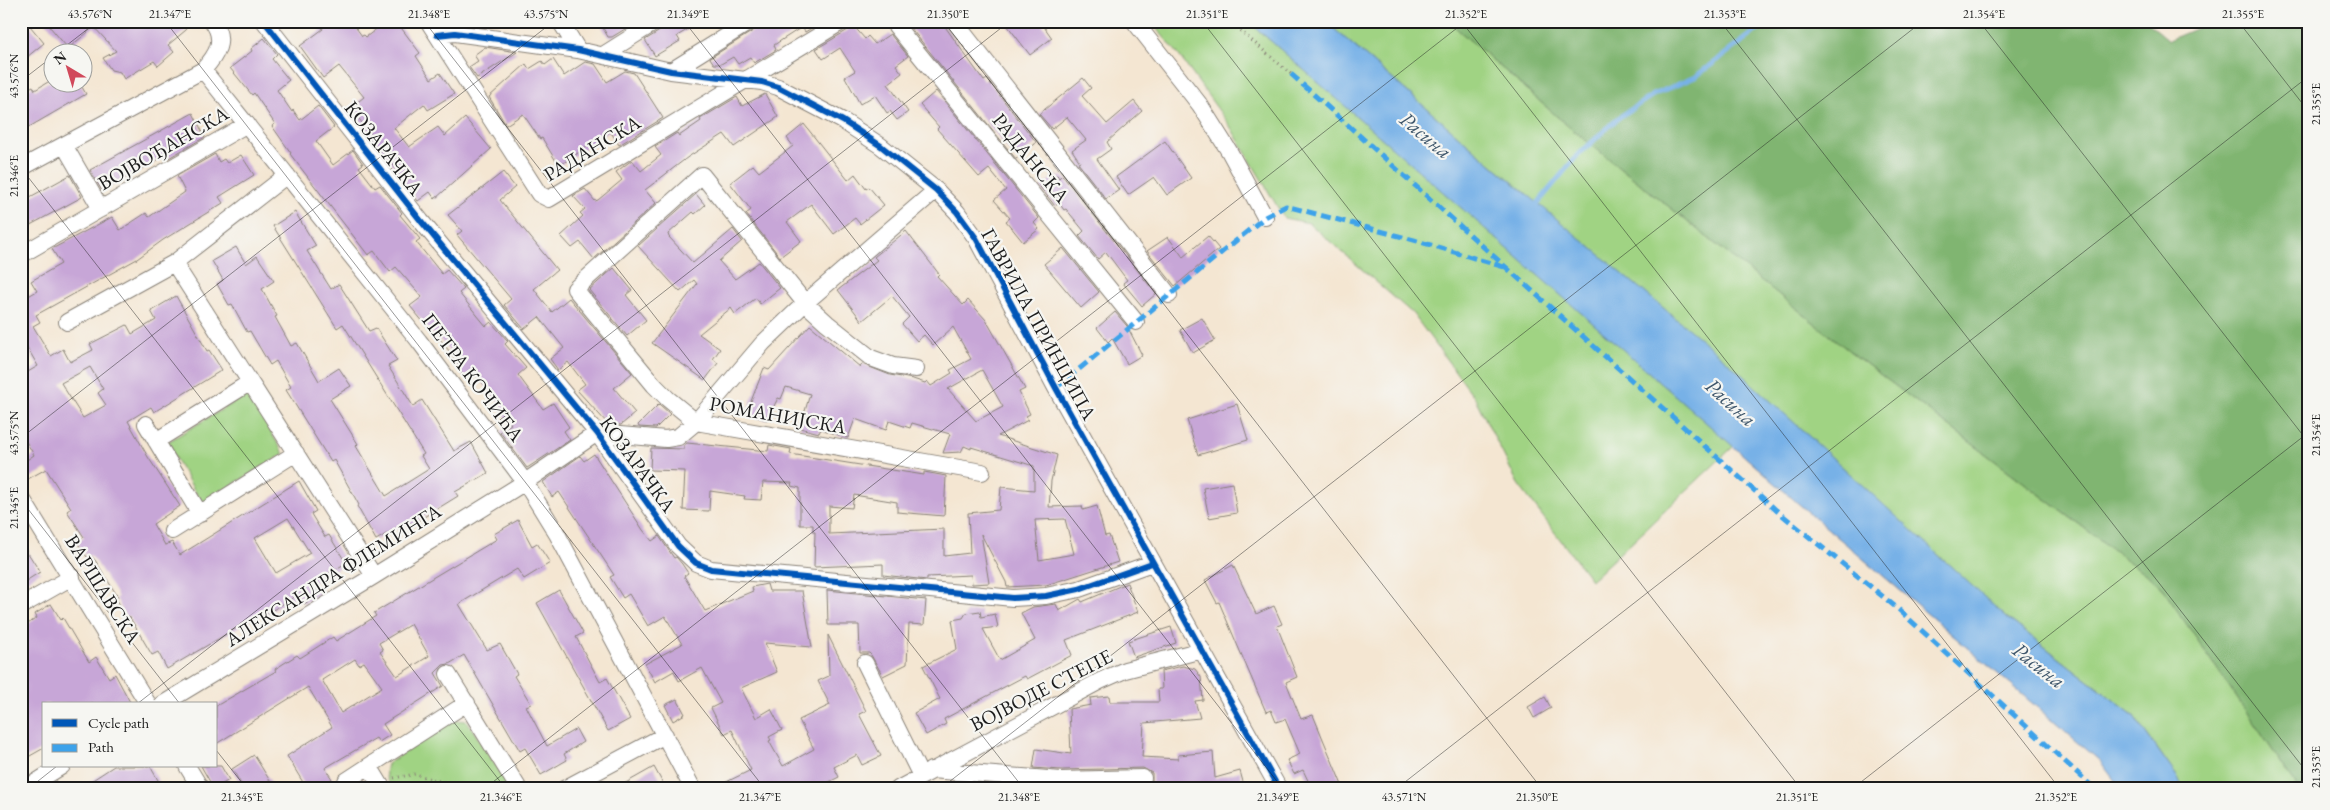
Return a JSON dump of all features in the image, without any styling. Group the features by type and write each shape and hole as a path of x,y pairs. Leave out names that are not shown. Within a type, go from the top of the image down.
{"street":[{"name":"КОЗАРАЧКА","path":"264,21 421,221 597,433 686,556 696,564 711,569 1013,598 1046,596 1078,590 1152,563"},
{"name":"РАДАНСКА","path":"428,21 539,194 549,199 843,21"},
{"path":"560,21 578,50"},
{"path":"603,54 657,21"},
{"path":"671,71 751,21"},
{"name":"РАДАНСКА","path":"892,21 1136,322"},
{"name":"РАДАНСКА","path":"954,21 1170,295"},
{"path":"1134,21 1200,105 1229,151 1265,217"},
{"path":"21,168 203,70 216,56 220,43 219,32 215,22"},
{"name":"ГАВРИЛА ПРИНЦИПА","path":"437,35 455,33 578,50 603,54 671,71 762,82 778,86 843,121 881,146 936,190 957,212 976,238 1152,563 1279,789"},
{"name":"ПЕТРА КОЧИЋА","path":"203,70 431,356 525,482 557,534 693,789"},
{"name":"ВОЈВОЂАНСКА","path":"21,254 246,124"},
{"name":"ВОЈВОЂАНСКА","path":"64,145 101,209"},
{"path":"66,322 174,263 287,175"},
{"path":"916,369 893,366 871,358 850,343 805,302 702,175 575,289 654,385 696,422 763,343 805,302 936,190"},
{"path":"174,263 374,576"},
{"path":"156,441 249,383"},
{"name":"РОМАНИЈСКА","path":"597,433 666,439 678,437 696,422 982,472"},
{"path":"146,424 200,514"},
{"path":"525,482 597,433"},
{"path":"172,531 296,453"},
{"name":"АЛЕКСАНДРА ФЛЕМИНГА","path":"166,702 525,482"},
{"name":"ВАРШАВСКА","path":"21,497 147,702"},
{"path":"21,606 72,578"},
{"name":"ВОЈВОДЕ СТЕПЕ","path":"898,789 1100,681 1125,670 1202,650"},
{"path":"865,663 926,773 1061,780 1142,778"},
{"path":"448,674 519,789"},
{"path":"346,781 467,703"},
{"path":"564,789 665,735"},
{"path":"369,766 381,786"},
{"path":"27,788 59,768"},
{"path":"188,768 202,789"}],"path":[{"path":"1229,21 1291,74"},
{"path":"381,786 386,779 415,774 467,789"}],"green space":[{"path":"1150,21 1248,21 1734,446 1591,580 1518,484 1475,398 1413,314 1309,223 1284,218 1230,126 1175,50"},
{"path":"1325,21 1448,21 1568,126 1857,357 2160,585 2299,789 2186,789 2133,715 2006,617 1497,169"},
{"path":"1448,21 2146,21 2169,40 2214,21 2309,21 2309,789 2299,789 2160,585 1857,357 1568,126"},
{"path":"248,394 284,454 202,503 166,443"},
{"path":"453,720 467,721 511,789 393,789 386,777 387,764"}],"water":[{"name":"Расина","path":"1248,21 1325,21 1497,169 1727,361 2006,617 2133,715 2186,789 2121,789 2100,761 1800,505"}],"building":[{"path":"21,21 26,21 43,42 21,62"},
{"path":"45,21 179,21 186,30 168,45 174,52 158,66 154,61 124,79 120,72 111,70 103,58 116,51 94,27 76,42 63,42"},
{"path":"318,21 351,21 362,36 366,37 387,21 396,21 420,53 416,56 431,79 440,73 454,94 428,110 424,104 394,128 409,147 438,127 445,136 465,118 491,149 435,199 430,192 418,201 382,150 379,152 369,138 372,135 350,108 364,97 339,66 323,78 300,46 323,29"},
{"path":"599,21 638,21 612,37 608,37"},
{"path":"667,21 702,21 677,36 680,41 655,56 645,40 663,29"},
{"path":"761,21 823,21 805,32 802,27 774,45 776,50 754,63 750,57 738,64 733,57 721,64 714,64 710,58 756,29"},
{"path":"917,21 941,21 984,81 987,79 1036,142 1035,144 1016,159 909,26"},
{"path":"1004,21 1040,21 1052,38 1030,55"},
{"path":"852,24 865,39 868,36 875,44 890,34 908,56 896,65 902,73 888,84 908,112 897,120 890,111 887,113 875,95 860,104 845,77 855,71 840,48 823,59 816,49 848,30"},
{"path":"264,38 277,54 272,59 289,80 277,90 292,112 293,110 300,120 318,106 334,127 316,141 333,165 353,150 363,164 359,167 375,188 380,185 402,213 400,215 420,239 416,242 442,274 447,270 464,289 459,293 486,326 491,322 508,341 505,344 526,368 518,375 543,409 553,403 569,427 564,431 570,440 527,468 500,432 511,424 500,409 503,407 473,371 464,377 456,366 459,364 440,339 439,341 410,306 422,297 396,267 390,272 374,251 368,255 290,154 272,126 275,124 254,93 252,95 230,68 252,51 251,49"},
{"path":"485,47 517,52 477,78 469,67 478,61 474,55"},
{"path":"553,59 564,76 585,62 595,64 607,82 625,71 634,73 663,118 619,145 610,131 559,166 542,138 540,139 523,114 506,125 489,97 526,64 529,69 542,61 545,65"},
{"path":"1083,78 1091,88 1082,96 1107,124 1134,101 1142,111 1107,142 1111,149 1097,159 1119,190 1106,199 1078,163 1080,162 1072,150 1086,140 1067,117 1052,129 1039,114"},
{"path":"33,86 35,90 42,86 42,92 85,92 86,94 29,127 26,121 21,124 21,92"},
{"path":"936,91 1039,218 1034,223 1039,229 1023,242 1006,221 1010,218 994,200 1006,190 989,169 979,177 937,129 939,127 920,105"},
{"path":"765,94 778,117 734,147 724,134 688,157 645,190 656,203 594,259 580,242 572,248 561,236 583,216 580,213 585,209 573,196 585,189 595,201 598,200 622,180 616,172 632,160 641,171 661,155 655,147 677,133 679,136 701,121 700,119 737,97 742,106"},
{"path":"193,113 205,137 167,159 165,156 102,191 90,170"},
{"path":"804,124 848,180 855,174 866,189 869,187 884,205 860,224 855,218 834,234 811,204 787,222 801,241 780,257 746,214 751,210 730,183 753,165 759,172 793,146 787,138"},
{"path":"1165,141 1191,178 1167,195 1154,177 1128,195 1116,177"},
{"path":"215,154 219,162 224,159 227,163 241,155 254,175 219,197 223,203 163,240 137,259 36,315 40,322 33,326 51,356 63,349 70,362 93,350 90,344 127,325 132,334 156,320 151,311 176,296 207,351 209,350 222,370 154,412 151,407 128,421 148,457 180,506 153,524 165,545 172,542 180,555 299,481 316,511 311,514 325,537 329,535 346,563 313,583 320,594 304,604 298,595 266,614 264,612 167,669 158,652 152,655 129,616 126,617 116,598 118,597 95,560 90,555 87,557 77,542 84,537 67,511 71,508 46,469 26,480 21,472 21,464 34,455 21,433 21,376 38,366 21,337 21,292 25,298 37,291 31,281 61,264 52,249 112,217 120,230 146,213 149,217 185,192 177,176","holes":["90,367 103,389 98,393 106,405 83,418 61,383","288,518 310,553 276,573 255,538"]},
{"path":"503,172 515,187 500,200 557,270 534,289 552,312 569,298 632,373 614,388 635,413 621,425 608,424 577,390 585,384 568,362 558,370 550,359 564,348 539,317 524,329 504,305 511,299 457,235 462,231 448,215"},
{"path":"70,175 82,197 21,230 21,202"},
{"path":"1057,175 1059,178 1062,175 1156,294 1142,306 1123,283 1127,280 1106,252 1098,259 1079,236 1084,231 1066,209 1064,210 1059,203 1055,206 1040,187"},
{"path":"696,194 705,205 695,214 693,212 668,234 669,237 693,263 733,229 742,241 719,261 735,279 759,262 780,288 760,304 756,298 735,314 731,308 699,334 720,349 713,359 718,363 705,380 652,343 697,284 694,280 680,292 638,246"},
{"path":"295,212 316,246 307,251 331,289 339,284 369,331 376,328 397,361 388,366 413,406 422,400 454,451 471,442 488,473 455,492 458,496 411,525 409,521 376,540 334,460 331,462 286,390 291,387 276,361 270,365 250,331 247,332 232,304 229,305 217,284 223,280 212,261 236,247 246,264 257,256 274,281 262,289 291,346 297,343 319,381 339,368 351,386 330,399 358,444 356,446 386,496 429,469 421,456 424,454 343,324 337,328 273,226"},
{"path":"906,231 939,274 937,276 963,305 968,300 986,320 1025,389 1019,392 1030,414 1026,416 1028,420 998,436 1057,455 1051,481 1049,507 1082,506 1083,510 1097,506 1105,536 1109,535 1118,562 1046,585 1007,587 981,534 989,583 972,584 971,575 927,577 927,580 883,575 883,564 814,567 815,532 813,532 813,525 800,525 800,488 791,486 792,483 763,482 761,500 744,499 745,496 710,491 709,511 683,510 685,471 650,470 651,448 684,449 684,445 687,443 768,451 769,445 791,449 790,454 924,475 924,472 946,476 944,516 897,512 897,502 854,495 852,508 829,506 829,534 944,529 944,556 970,553 968,513 999,510 1001,487 1034,490 1034,466 964,446 961,452 943,453 950,434 912,423 910,428 889,421 886,430 855,419 848,438 821,429 819,433 800,428 810,394 786,387 781,399 778,398 767,420 746,414 764,368 769,370 810,325 860,367 862,364 890,375 925,383 927,381 931,386 952,373 950,370 971,359 953,327 933,345 924,335 917,341 902,324 909,317 892,296 862,321 838,290 877,260 874,257","holes":["982,370 1003,407 976,421 948,389","1065,519 1074,554 1039,560 1035,520"]},
{"path":"1208,236 1219,249 1175,286 1147,251 1168,237 1183,257"},
{"path":"1063,248 1099,292 1081,308 1044,264"},
{"path":"614,268 632,290 626,295 646,320 627,336 589,290"},
{"path":"1115,312 1127,326 1142,355 1127,364 1112,338 1108,342 1097,328"},
{"path":"1202,318 1215,340 1193,353 1180,330"},
{"path":"659,404 670,414 656,428 639,427 638,425"},
{"path":"1237,404 1248,440 1198,455 1187,420"},
{"path":"594,454 643,530 652,541 659,536 674,558 676,557 682,564 688,573 684,576 705,611 753,591 752,587 767,584 769,591 802,591 812,647 765,643 777,672 741,688 756,718 771,709 782,730 769,737 771,740 769,741 783,766 814,749 799,720 830,705 818,681 829,676 828,635 866,711 859,714 881,756 862,765 857,755 834,767 839,777 815,789 712,789 751,770 732,730 724,734 711,708 721,703 702,668 679,681 674,671 655,682 645,664 682,644 665,616 648,626 629,594 623,598 610,577 614,575 559,492 552,497 543,482 580,456 584,461"},
{"path":"1232,483 1237,513 1209,518 1203,488"},
{"path":"518,520 532,546 537,543 550,563 524,579 517,569 459,604 487,650 500,644 517,674 514,676 531,704 526,706 547,746 576,729 583,742 564,754 567,760 541,775 525,748 520,751 464,655 449,664 443,665 435,673 443,686 383,724 390,735 379,742 376,738 325,768 332,779 316,789 307,789 287,756 332,727 308,687 218,743 218,705 276,671 275,669 297,655 300,658 333,637 336,641 376,616 374,613 497,539 494,534","holes":["411,624 429,656 397,676 380,652 383,650 379,643","355,659 359,665 364,662 382,687 341,713 322,680"]},
{"path":"21,542 40,572 21,584"},
{"path":"1233,565 1256,614 1274,606 1282,624 1277,626 1297,677 1286,682 1301,719 1313,715 1342,785 1335,789 1312,789 1303,770 1294,774 1287,760 1300,754 1285,719 1276,722 1271,710 1266,712 1219,602 1217,603 1205,580"},
{"path":"1127,583 1138,612 1066,640 1072,655 1027,679 1025,676 944,719 946,724 926,735 914,713 940,699 923,666 957,649 952,620 963,618 966,613 980,611 981,617 995,614 998,627 983,629 1000,660 1035,640 1021,613 1033,607 1056,604 1059,611 1080,599 1082,602"},
{"path":"559,590 583,633 576,637 600,682 607,678 630,719 608,731 537,603"},
{"path":"827,590 926,600 924,625 909,624 907,664 883,676 869,653 860,653 859,625 828,625"},
{"path":"51,604 61,620 63,618 89,662 96,657 109,678 115,674 130,702 42,702 42,749 21,761 21,628 37,618 35,614"},
{"path":"1171,627 1176,643 1134,657 1128,641"},
{"path":"1183,666 1195,669 1201,677 1203,700 1195,701 1200,718 1144,723 1142,757 1178,759 1178,755 1213,752 1215,778 1240,771 1245,789 1112,789 1148,787 1152,782 1152,773 1143,768 1061,770 1033,768 1036,749 1071,754 1069,709 1091,705 1090,698 1109,696 1110,702 1159,702 1158,689 1162,689 1161,671"},
{"path":"1545,697 1551,708 1534,718 1528,707"},
{"path":"677,699 685,714 673,721 665,705"},
{"path":"254,755 275,789 244,789 232,769"},
{"path":"218,766 221,766 229,780 214,789 202,768 218,768"},
{"path":"654,767 666,789 615,789"},
{"path":"111,768 151,768 163,789 79,789"}],"waterway":[{"path":"1534,208 1575,158 1618,118 1653,95 1695,77 1769,21"}],"marked path":[{"path":"1291,74 1776,510 1897,608 2095,789"},
{"path":"1056,388 1265,217 1286,206 1414,240 1504,267"}],"cycle path":[{"path":"264,21 421,221 597,433 678,546 696,563 711,569 1013,598 1046,596 1079,589 1152,563"},
{"path":"437,35 455,33 578,50 671,71 762,82 778,87 843,121 881,146 936,190 957,212 976,238 1056,388 1279,789"}]}
